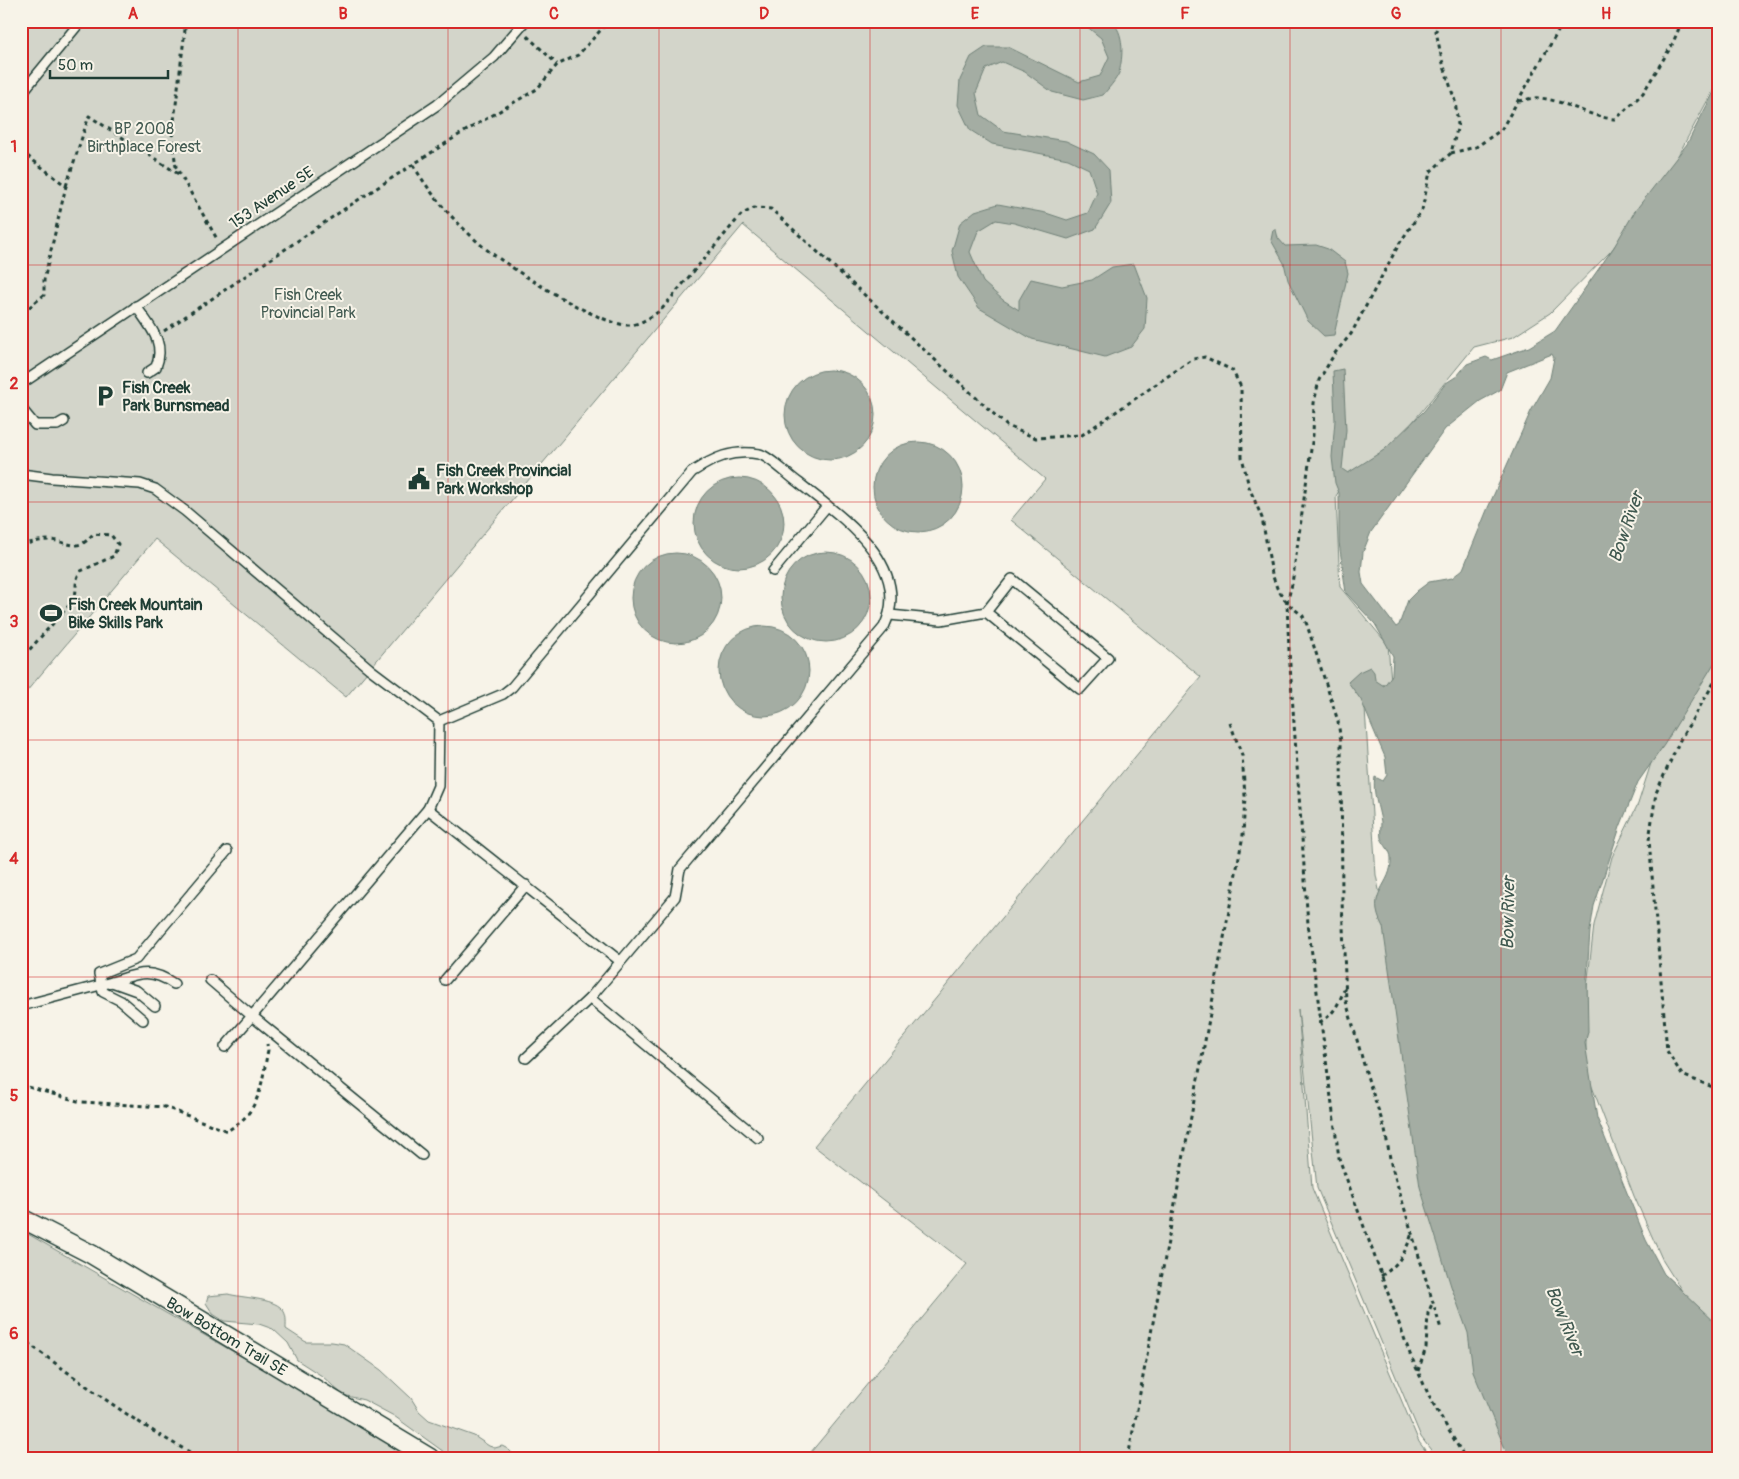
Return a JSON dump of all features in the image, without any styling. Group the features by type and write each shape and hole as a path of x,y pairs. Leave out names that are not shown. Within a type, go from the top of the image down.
{"street":[{"name":"Bow Bottom Trail SE","path":"21,1218 91,1254 430,1458"}],"lane":[{"path":"21,94 81,21"},
{"name":"153 Avenue SE","path":"21,384 438,105 494,57 525,21"},
{"path":"136,306 156,337 161,351 156,367 147,373"},
{"path":"21,408 35,425 46,427 57,425 64,421"},
{"path":"439,721 502,694 512,687 692,472 716,456 737,453 761,454 827,506 869,543 880,560 889,588 890,614 884,627 680,869 675,897 590,998 526,1058"},
{"path":"21,474 120,482 155,489 185,511 370,669 439,721"},
{"path":"773,571 827,506"},
{"path":"890,614 941,620 986,612 1012,579 1108,658 1080,689 986,612"},
{"path":"225,1047 428,809 438,786 439,721"},
{"path":"428,809 620,961"},
{"path":"143,1020 121,1001 103,992 99,974 136,959 228,851"},
{"path":"445,980 526,886"},
{"path":"21,1006 146,972 162,976 174,984"},
{"path":"210,980 422,1155"},
{"path":"112,982 137,991 154,1006"},
{"path":"590,998 758,1138"}],"path":[{"path":"186,21 172,138 176,167 222,248"},
{"path":"156,337 413,165 538,89 557,65 578,55 609,21"},
{"path":"1438,21 1436,30 1442,60 1455,101 1458,125 1451,153"},
{"path":"1465,1458 1418,1372 1338,1158 1319,1022 1308,924 1292,715 1287,603 1292,584 1313,435 1314,403 1319,380 1335,353 1351,334 1399,244 1422,210 1430,172 1451,153 1476,148 1495,136 1507,123 1564,21"},
{"path":"1520,100 1539,98 1605,118 1616,119 1643,92 1672,45 1682,21"},
{"path":"518,30 537,44 557,65"},
{"path":"21,314 44,295 44,280 66,186 89,116 181,176"},
{"path":"21,151 66,186"},
{"path":"413,165 432,194 458,222 493,254 562,297 606,320 630,325 647,320 661,310 741,214 754,208 771,209 1007,426 1036,438 1082,435 1193,359 1205,357 1232,370 1241,387 1242,457 1249,487 1262,518 1272,574 1277,588 1287,603 1303,616 1338,721 1342,774 1342,901 1345,985 1351,1018 1385,1130 1391,1164 1429,1283 1432,1304 1441,1329"},
{"path":"21,545 51,540 74,546 87,542 93,534 98,533 111,535 118,544 114,556 81,571 75,582 77,592 74,600 21,659"},
{"path":"1718,676 1680,740 1656,794 1649,840 1666,1051 1682,1075 1718,1088"},
{"path":"1128,1458 1243,835 1245,796 1242,755 1230,723"},
{"path":"1319,1022 1326,1019 1335,1009 1345,985"},
{"path":"21,1085 81,1102 165,1107 227,1131 242,1122 258,1100 268,1050 262,1024"},
{"path":"1381,1276 1399,1261 1406,1252 1412,1232"},
{"path":"1418,1372 1426,1348 1428,1313 1432,1304"},
{"path":"21,1338 102,1399 152,1432 201,1458"}],"green space":[{"path":"21,21 1718,21 1718,81 1675,161 1611,251 1550,313 1513,337 1474,347 1398,440 1348,476 1336,496 1340,587 1388,645 1391,681 1364,694 1376,875 1403,1010 1555,1458 1437,1458 1421,1437 1317,1188 1298,1009 1312,1188 1419,1442 1431,1458 806,1458 967,1264 814,1146 1201,677 1011,520 1045,479 743,225 346,697 155,539 21,698"},
{"path":"1718,619 1718,1422 1664,1274 1682,1291 1663,1261 1634,1196 1586,1071 1586,996 1594,925 1612,857 1638,804 1660,735"},
{"path":"21,1230 342,1414 413,1458 21,1458"},
{"path":"228,1294 265,1300 278,1305 285,1313 286,1329 306,1342 344,1344 381,1370 411,1398 419,1411 429,1420 474,1436 489,1446 495,1448 502,1446 517,1458 456,1458 444,1452 394,1416 364,1400 343,1395 322,1376 297,1360 288,1343 273,1329 259,1324 224,1321 213,1314 206,1303 208,1296"}],"water":[{"path":"1080,21 1111,21 1116,26 1121,38 1122,52 1119,73 1103,95 1083,100 1052,92 1025,72 1002,62 986,69 976,93 981,115 1003,131 1066,141 1094,154 1109,170 1111,203 1095,229 1068,239 1014,223 996,220 978,231 970,252 983,282 1003,300 1019,310 1019,300 1031,279 1062,286 1092,280 1112,267 1134,264 1147,298 1145,329 1131,347 1105,357 1032,339 979,308 958,277 952,251 960,223 975,211 998,204 1046,213 1067,220 1088,213 1097,193 1089,169 1068,159 992,144 970,130 958,105 960,80 971,57 986,47 1008,47 1079,82 1100,76 1109,57 1101,38"},
{"name":"Bow River","path":"1718,84 1718,657 1664,745 1638,782 1620,827 1594,906 1590,931 1587,977 1588,1032 1585,1043 1597,1118 1646,1240 1664,1274 1718,1325 1718,1458 1509,1458 1473,1371 1468,1333 1420,1187 1383,927 1378,915 1377,905 1378,897 1388,876 1391,858 1381,838 1381,822 1374,789 1375,777 1383,781 1387,775 1385,757 1361,700 1348,682 1359,672 1370,667 1374,672 1375,680 1384,686 1392,675 1393,656 1375,624 1346,593 1339,542 1339,493 1335,483 1332,457 1335,420 1333,371 1343,369 1346,430 1342,469 1348,473 1384,450 1424,411 1446,383 1457,376 1467,364 1486,357 1492,360 1529,347 1555,331 1614,247 1635,211 1687,144","holes":["1552,354 1554,358 1550,378 1531,411 1463,569 1452,578 1429,582 1417,591 1408,600 1399,625 1396,627 1363,584 1361,572 1363,552 1371,532 1445,429 1480,401 1500,390 1507,372"]},
{"path":"1273,230 1276,230 1278,238 1285,246 1316,245 1328,249 1345,262 1348,273 1334,335 1324,336 1308,321 1288,280 1284,263 1271,240"},
{"path":"830,370 847,374 862,383 871,398 875,415 871,432 862,447 847,456 830,460 813,456 798,447 789,432 785,415 789,398 798,383 813,374"},
{"path":"918,442 935,446 950,455 959,470 963,487 959,504 950,519 935,528 918,532 901,528 886,519 877,504 873,487 877,470 886,455 901,446"},
{"path":"739,478 756,482 771,491 780,506 784,523 780,540 771,555 756,564 739,568 722,564 707,555 698,540 694,523 698,506 707,491 722,482"},
{"path":"826,552 843,556 858,565 867,580 871,597 867,614 858,629 843,638 826,642 809,638 794,629 785,614 781,597 785,580 794,565 809,556"},
{"path":"676,553 693,557 708,566 717,581 721,598 717,615 708,630 693,639 676,643 659,639 644,630 635,615 631,598 635,581 644,566 659,557"},
{"path":"764,626 781,630 796,639 805,654 809,671 805,688 796,703 781,712 764,716 747,712 732,703 723,688 719,671 723,654 732,639 747,630"}],"place":[{"name":"Fish Creek Park Burnsmead","path":"105,396"},
{"name":"Fish Creek Provincial Park Workshop","path":"419,479"},
{"name":"Fish Creek Mountain Bike Skills Park","path":"51,613"}],"park label":[{"name":"BP 2008 Birthplace Forest","path":"144,137"},
{"name":"Fish Creek Provincial Park","path":"308,303"}]}
